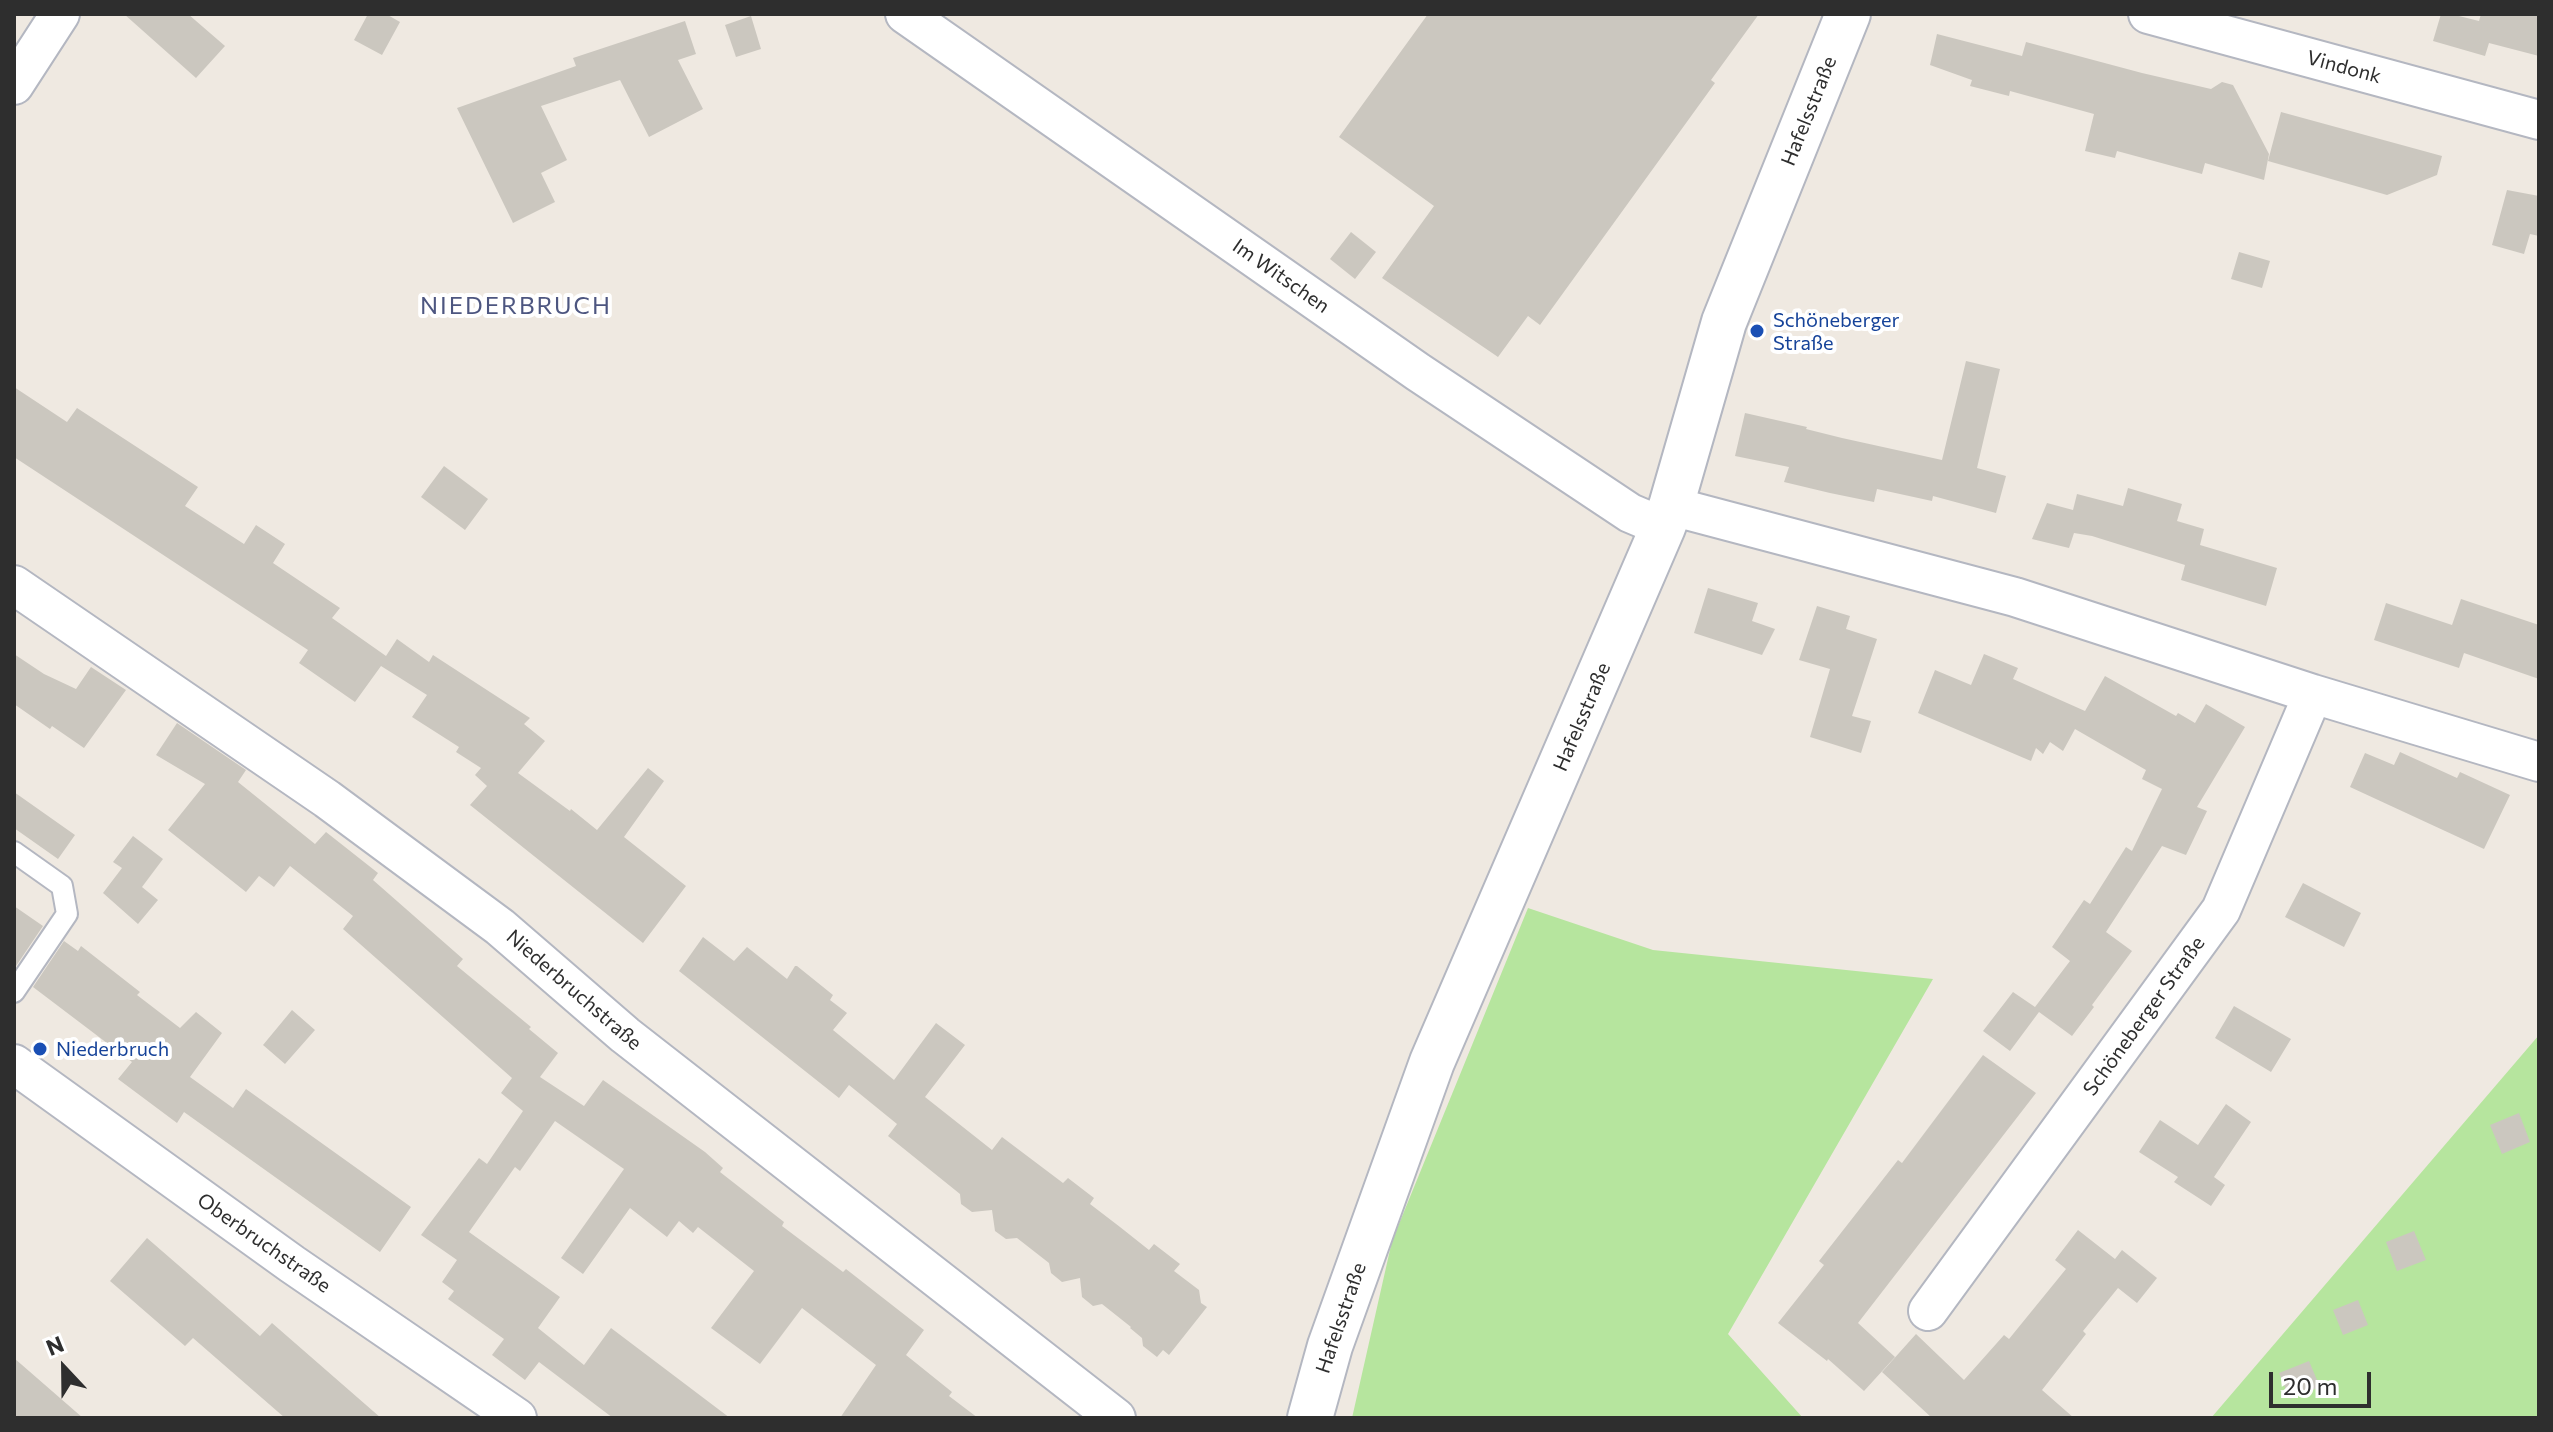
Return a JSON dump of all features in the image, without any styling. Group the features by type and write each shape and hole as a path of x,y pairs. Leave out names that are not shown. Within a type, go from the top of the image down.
{"main road":[{"name":"Hafelsstraße","path":"1310,1418 1330,1346 1432,1062 1667,517 1724,322 1848,14"}],"street":[{"path":"14,85 60,14"},
{"name":"Im Witschen","path":"905,14 1418,372 1630,513 1667,517"},
{"name":"Vindonk","path":"2148,14 2539,120"},
{"path":"1667,517 2015,597 2313,694 2539,762"},
{"name":"Niederbruchstraße","path":"14,585 327,799 500,927 625,1035 1116,1418"},
{"name":"Schöneberger Straße","path":"1928,1311 2221,910 2313,694"},
{"name":"Oberbruchstraße","path":"14,1064 292,1264 517,1418"}],"lane":[{"path":"14,852 62,886 67,914 14,992"}],"green space":[{"path":"1528,908 1653,950 1933,979 1728,1334 1803,1418 1352,1418 1392,1241"},
{"path":"2539,1035 2539,1418 2211,1418"}],"building":[{"path":"124,14 188,14 225,46 196,78"},
{"path":"368,14 386,14 400,22 382,55 354,40"},
{"path":"1428,14 1759,14 1711,80 1715,83 1540,325 1528,316 1498,357 1382,278 1434,206 1339,137"},
{"path":"2441,14 2479,21 2481,14 2539,14 2539,56 2489,43 2485,56 2433,41"},
{"path":"751,16 761,49 736,57 725,25"},
{"path":"685,21 696,54 678,60 703,109 649,137 620,80 541,106 567,160 541,173 555,202 513,223 457,108 576,66 573,58"},
{"path":"1937,34 2022,56 2026,42 2211,89 2222,82 2233,85 2269,154 2264,180 2205,163 2202,174 2117,151 2115,158 2085,151 2094,114 2010,91 2009,96 1970,86 1972,80 1930,65"},
{"path":"2281,112 2442,156 2437,175 2387,195 2268,161"},
{"path":"2507,190 2539,196 2539,236 2530,234 2524,254 2492,245"},
{"path":"1351,232 1376,252 1355,279 1330,259"},
{"path":"2239,252 2270,261 2262,288 2231,279"},
{"path":"1966,361 2000,369 1977,468 2006,476 1996,513 1933,496 1932,501 1877,489 1874,502 1830,493 1784,482 1789,467 1735,456 1745,413 1942,460"},
{"path":"14,387 67,422 77,408 198,487 185,506 244,544 256,525 285,544 273,563 340,608 332,618 386,656 397,639 429,662 433,655 530,718 524,724 545,741 518,773 597,830 648,768 664,781 624,837 686,886 643,943 470,805 487,786 475,775 481,768 456,752 459,747 412,717 427,695 381,666 355,702 299,663 308,650 14,457"},
{"path":"444,466 488,499 465,530 421,497"},
{"path":"2128,488 2182,504 2177,521 2204,529 2200,545 2277,568 2266,606 2181,580 2185,565 2092,536 2074,533 2069,548 2032,539 2047,503 2073,510 2077,494 2123,506"},
{"path":"1708,588 1758,603 1752,621 1775,629 1762,655 1694,633"},
{"path":"2461,599 2539,625 2539,679 2464,653 2459,668 2374,640 2386,603 2452,625"},
{"path":"1817,606 1850,616 1846,629 1877,639 1852,716 1871,721 1861,753 1810,737 1830,669 1799,660"},
{"path":"14,654 44,674 76,689 91,667 126,690 84,748 14,704"},
{"path":"1984,654 2018,668 2013,679 2085,711 2105,676 2176,716 2178,713 2195,723 2206,704 2245,727 2197,807 2207,811 2186,855 2162,846 2106,932 2132,951 2092,1005 2094,1007 2072,1036 2039,1012 2010,1051 1983,1031 2013,992 2035,1007 2070,961 2052,947 2084,900 2090,904 2126,847 2132,851 2162,789 2142,779 2146,770 2075,729 2063,751 2050,742 2043,754 2036,748 2031,761 1918,713 1935,670 1971,685"},
{"path":"177,723 246,770 238,782 315,844 326,832 378,873 373,880 463,959 457,966 558,1053 540,1077 584,1106 603,1080 705,1152 723,1168 720,1172 784,1222 782,1226 843,1272 846,1269 924,1330 906,1355 952,1392 949,1396 978,1418 840,1418 876,1365 802,1308 760,1364 711,1328 754,1271 698,1227 693,1233 679,1221 667,1237 630,1208 583,1274 561,1258 624,1169 555,1121 520,1171 515,1167 469,1232 560,1297 538,1328 584,1365 611,1328 730,1418 613,1418 539,1362 525,1380 492,1355 504,1339 448,1299 454,1291 442,1282 457,1260 421,1235 479,1158 487,1164 523,1111 501,1093 512,1078 343,929 353,916 290,866 274,887 259,876 246,892 168,830 205,784 156,755"},
{"path":"2400,752 2457,778 2460,772 2510,795 2484,849 2350,787 2365,753 2394,765"},
{"path":"14,792 75,835 58,859 14,828"},
{"path":"133,836 163,859 142,887 158,900 138,924 103,893 122,868 113,862"},
{"path":"2303,883 2361,913 2344,947 2285,917"},
{"path":"14,906 43,926 14,969"},
{"path":"703,937 734,961 747,947 787,979 797,966 833,995 830,1000 847,1013 833,1030 894,1080 936,1023 965,1045 925,1097 992,1150 1002,1137 1063,1183 1068,1178 1094,1198 1090,1204 1149,1250 1154,1244 1180,1264 1174,1271 1199,1290 1201,1303 1207,1307 1169,1355 1163,1350 1157,1357 1143,1346 1142,1338 1131,1327 1102,1304 1093,1306 1082,1297 1080,1278 1062,1282 1051,1273 1049,1263 1017,1238 1006,1239 995,1231 992,1210 972,1212 961,1204 960,1194 888,1136 897,1124 849,1085 839,1098 679,971"},
{"path":"64,941 78,951 81,946 180,1028 196,1012 222,1033 190,1077 233,1108 246,1089 411,1207 380,1252 184,1112 177,1123 118,1079 132,1062 33,987"},
{"path":"2234,1006 2291,1039 2271,1072 2215,1038"},
{"path":"292,1010 315,1030 285,1064 263,1045"},
{"path":"1983,1055 2036,1093 1858,1323 1895,1357 1864,1391 1828,1359 1778,1323 1824,1265 1819,1261 1898,1160 1902,1163"},
{"path":"2226,1104 2251,1122 2214,1177 2225,1185 2211,1206 2174,1182 2178,1177 2139,1152 2160,1120 2198,1145"},
{"path":"2519,1113 2530,1142 2502,1154 2490,1125"},
{"path":"2078,1230 2115,1259 2122,1250 2157,1278 2137,1303 2118,1288 2042,1390 2074,1418 1932,1418 1882,1372 1916,1334 1964,1380 2004,1335 2009,1339 2066,1269 2055,1260"},
{"path":"2414,1231 2426,1260 2397,1271 2386,1242"},
{"path":"147,1238 260,1336 272,1323 381,1418 285,1418 193,1338 185,1346 110,1281"},
{"path":"2358,1300 2368,1325 2343,1335 2333,1310"},
{"path":"14,1358 83,1418 14,1418"},
{"path":"2309,1361 2320,1387 2290,1399 2279,1373"}],"place":[{"name":"Schöneberger Straße","path":"1757,331"},
{"name":"Niederbruch","path":"40,1049"}],"district":[{"name":"NIEDERBRUCH","path":"516,306"}]}
